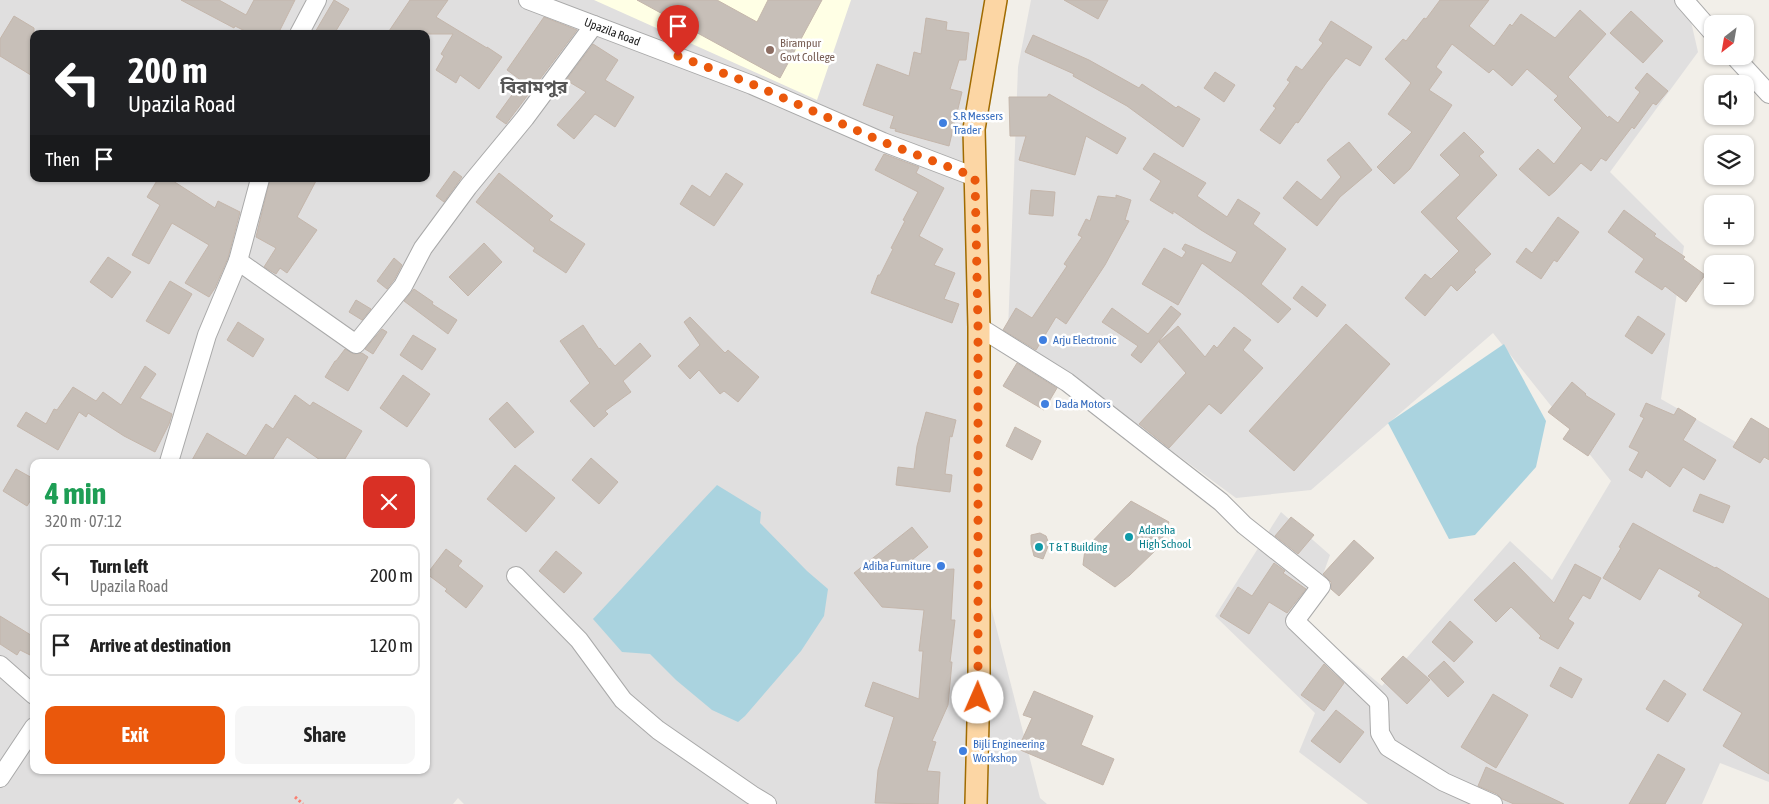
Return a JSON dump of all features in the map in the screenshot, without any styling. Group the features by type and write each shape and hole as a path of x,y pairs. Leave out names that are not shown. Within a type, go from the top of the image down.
{"main road":[{"path":"976,804 979,681 978,327 974,129 996,0"}],"street":[{"path":"302,30 317,0"},
{"name":"Upazila Road","path":"528,0 752,84 883,142 975,177"},
{"path":"1684,0 1704,23"},
{"path":"238,261 356,344 403,286 424,248 468,187 525,118 594,25"},
{"path":"1742,65 1769,94"},
{"path":"170,459 207,336 238,261 259,182"},
{"path":"978,327 1067,382 1221,502 1244,525 1321,586 1295,621 1379,702 1380,733 1388,746 1444,782 1494,804"},
{"path":"516,576 579,640 623,700 658,730 767,804"},
{"path":"0,665 30,691"},
{"path":"0,778 30,733"}],"path":[{"path":"295,797 303,804"}],"shaded area":[{"path":"0,0 1008,0 981,159 981,568 1040,798 1047,804 464,804 458,798 453,804 0,804"},
{"name":"Birampur Govt College","path":"594,0 851,0 817,100"},
{"path":"1031,0 1686,0 1698,52 1610,172 1684,246 1661,399 1769,461 1769,782 1720,763 1702,804 1368,804 1299,752 1315,713 1215,616 1281,512 1330,555 1306,622 1382,686 1510,541 1552,580 1611,481 1493,333 1311,490 1236,498 1008,331 1018,67"}],"water":[{"path":"1504,344 1546,421 1536,467 1475,535 1449,539 1388,423"},
{"path":"717,485 761,512 760,523 807,571 828,589 824,616 801,651 738,722 712,710 676,680 650,654 622,652 593,619"}],"building":[{"path":"181,0 219,0 246,15 254,0 295,0 280,30 243,30 235,26 234,28"},
{"path":"334,0 349,9 336,30 316,30"},
{"path":"410,0 448,0 436,17 502,57 479,89 460,75 456,83 436,70 444,56 441,54 453,34 430,34 430,30 390,30"},
{"path":"637,0 717,0 757,22 768,0 822,0 780,78"},
{"path":"1064,0 1108,0 1098,19"},
{"path":"1440,0 1489,0 1469,26 1494,46 1510,24 1512,26 1521,14 1555,38 1580,10 1606,34 1568,77 1608,118 1609,116 1618,123 1640,92 1635,88 1647,73 1668,91 1656,105 1653,103 1634,129 1632,127 1606,161 1601,158 1591,171 1581,163 1549,196 1519,169 1538,149 1554,164 1582,128 1554,100 1558,96 1527,69 1512,86 1493,69 1489,73 1452,44 1436,67 1442,72 1429,90 1452,105 1410,169 1394,184 1377,167 1412,132 1388,114 1411,83 1385,59 1403,39 1406,41"},
{"path":"1631,11 1663,41 1643,63 1610,33"},
{"path":"14,16 34,28 34,30 30,30 30,75 0,56 0,39"},
{"path":"544,17 577,30 506,124 496,117 522,81 507,70"},
{"path":"926,18 947,22 946,30 969,33 966,60 959,60 950,89 962,92 949,146 895,131 896,129 890,128 894,116 863,105 877,64 909,76 914,52 921,54"},
{"path":"1331,21 1372,47 1360,66 1346,58 1280,144 1260,130 1276,108 1273,106 1290,82 1287,80 1296,66 1302,70 1323,43 1319,40"},
{"path":"1033,35 1089,60 1139,88 1142,84 1176,108 1178,106 1200,119 1183,147 1127,106 1073,76 1074,74 1025,52"},
{"path":"593,44 618,60 605,80 634,97 615,127 595,114 574,139 557,125 586,92 566,80"},
{"path":"1215,72 1235,85 1224,102 1204,88"},
{"path":"1049,94 1126,138 1117,154 1086,136 1075,175 1019,160 1026,136 1010,136 1009,97 1047,97"},
{"path":"1464,132 1484,152 1479,156 1497,175 1456,218 1491,254 1474,270 1476,272 1457,291 1451,285 1425,316 1405,298 1425,274 1431,279 1459,251 1421,212 1460,175 1440,155"},
{"path":"1349,142 1372,170 1340,197 1317,226 1283,198 1297,181 1321,200 1341,177 1327,160"},
{"path":"1154,153 1206,183 1197,196 1227,217 1238,199 1260,213 1253,224 1286,249 1261,284 1291,309 1278,323 1202,263 1178,305 1142,284 1164,248 1182,258 1186,252 1182,249 1185,244 1231,263 1237,252 1173,211 1173,214 1150,200 1161,181 1143,169"},
{"path":"884,154 919,167 916,173 944,188 919,236 943,249 934,265 955,273 944,299 959,304 952,323 871,293 878,275 880,275 893,249 891,248 905,221 903,220 918,192 875,170"},
{"path":"454,171 462,177 444,202 436,196"},
{"path":"499,173 553,216 549,220 585,244 566,273 533,251 535,248 476,202"},
{"path":"726,173 743,184 714,226 680,204 692,185 710,197"},
{"path":"156,182 175,182 215,208 218,201 240,212 228,258 209,297 185,283 209,245 172,223 149,264 132,255 160,205 147,197"},
{"path":"269,182 315,182 297,217 317,230 287,273 280,268 276,274 264,267 276,248 256,237"},
{"path":"1031,190 1055,192 1053,216 1029,214"},
{"path":"1116,195 1131,200 1125,220 1129,221 1105,265 1066,324 1056,317 1036,350 1003,330 1016,308 1032,318 1067,266 1064,264 1082,237 1078,235 1086,219 1090,221 1098,196 1116,198"},
{"path":"1624,210 1656,234 1654,236 1685,257 1683,259 1704,274 1704,276 1686,302 1665,286 1662,290 1635,272 1644,259 1608,232"},
{"path":"1558,217 1579,232 1557,262 1554,260 1541,279 1516,262 1526,248 1532,253"},
{"path":"484,243 502,262 468,296 449,277"},
{"path":"108,257 131,272 112,298 90,282"},
{"path":"394,258 402,265 387,289 377,281"},
{"path":"170,281 192,294 169,334 146,321"},
{"path":"1302,286 1326,305 1317,317 1293,298"},
{"path":"414,289 433,302 432,304 457,320 448,334 404,301"},
{"path":"356,300 371,309 362,320 349,312"},
{"path":"1171,306 1181,314 1141,363 1131,355 1138,346 1102,322 1112,308 1148,334"},
{"path":"1638,316 1665,334 1652,354 1625,336"},
{"path":"690,317 725,353 728,350 759,377 738,402 724,391 720,394 699,370 690,379 678,366 700,345 684,322"},
{"path":"238,322 264,339 253,357 227,340"},
{"path":"1346,324 1390,364 1294,471 1249,431"},
{"path":"583,325 599,349 615,366 640,343 651,356 623,381 631,392 605,411 608,414 594,427 570,401 590,383 560,341"},
{"path":"1178,326 1205,357 1214,345 1217,348 1234,327 1251,340 1243,350 1263,368 1221,414 1209,404 1169,448 1139,424 1186,373 1159,342"},
{"path":"382,329 387,332 373,354 365,349"},
{"path":"413,335 436,349 422,370 400,355"},
{"path":"345,349 354,354 362,353 368,357 348,391 325,377"},
{"path":"1017,363 1057,388 1044,410 1003,386"},
{"path":"145,366 156,374 140,398 172,414 155,452 124,436 88,413 86,417 79,412 58,450 17,426 26,412 46,424 54,409 57,410 73,387 96,401 103,392 121,405"},
{"path":"403,375 430,394 407,427 380,408"},
{"path":"1572,382 1585,395 1615,414 1588,456 1563,439 1570,429 1548,412"},
{"path":"295,395 310,406 313,402 362,431 345,459 319,459 287,437 273,459 193,459 207,433 246,456 266,424 273,429"},
{"path":"507,402 534,432 515,448 489,419"},
{"path":"1646,403 1674,415 1678,408 1696,419 1683,440 1716,460 1704,480 1683,467 1670,487 1646,470 1642,478 1629,470 1639,452 1629,447 1644,418 1640,416"},
{"path":"926,412 956,420 952,437 950,436 945,474 952,475 950,492 896,485 898,467 914,469 917,446"},
{"path":"1751,418 1769,429 1769,460 1764,457 1760,463 1733,447"},
{"path":"1015,427 1041,441 1032,460 1006,446"},
{"path":"591,458 618,482 599,504 572,480"},
{"path":"515,465 555,498 526,532 487,499"},
{"path":"16,469 30,477 30,501 27,506 3,491"},
{"path":"1700,494 1730,506 1723,523 1693,511"},
{"name":"Adarsha High School","path":"1131,501 1169,522 1158,548 1115,587 1083,565 1085,549"},
{"path":"1291,517 1314,535 1298,554 1275,536"},
{"path":"1633,523 1716,567 1769,599 1769,774 1723,746 1742,713 1703,690 1743,624 1698,596 1701,592 1659,568 1640,600 1603,578"},
{"path":"912,527 928,547 897,572 954,569 951,620 955,620 950,662 952,662 948,705 932,741 936,742 927,771 940,772 938,804 875,803 878,770 894,717 865,706 873,682 919,699 923,651 919,651 924,610 882,607 854,573"},
{"name":"T & T Building","path":"1040,533 1046,536 1049,544 1043,559 1034,556 1031,544 1031,535"},
{"path":"1354,540 1374,558 1339,596 1331,589 1331,582 1323,574"},
{"path":"446,549 462,561 458,566 483,586 466,608 445,591 447,589 430,576 430,570"},
{"path":"556,551 582,573 564,593 539,571"},
{"path":"1514,562 1554,603 1575,564 1601,578 1590,599 1583,595 1568,619 1574,623 1558,649 1539,638 1541,636 1511,607 1496,622 1474,600"},
{"path":"1274,563 1285,571 1283,573 1306,589 1287,613 1269,602 1249,634 1220,616 1238,587 1252,596"},
{"path":"0,616 30,635 30,655 20,650 17,655 0,644"},
{"path":"1450,621 1473,642 1454,662 1432,642"},
{"path":"1403,656 1430,680 1407,704 1381,679"},
{"path":"1444,661 1464,682 1448,697 1428,676"},
{"path":"1324,664 1344,683 1324,711 1301,695"},
{"path":"1560,667 1582,679 1572,698 1550,686"},
{"path":"1664,680 1686,694 1668,722 1646,709"},
{"path":"1034,691 1093,716 1081,745 1114,759 1103,785 1018,749 1032,718 1023,715"},
{"path":"1493,694 1528,715 1496,768 1461,747"},
{"path":"1336,710 1364,732 1340,763 1311,741"},
{"path":"1658,754 1685,769 1665,804 1629,804"},
{"path":"1486,767 1564,804 1514,804 1502,799 1497,794 1478,786"}],"place":[{"name":"Birampur Govt College","path":"770,50"},
{"name":"S.R Messers Trader","path":"943,123"},
{"name":"Arju Electronic","path":"1043,340"},
{"name":"Dada Motors","path":"1045,404"},
{"name":"Adarsha High School","path":"1129,537"},
{"name":"T & T Building","path":"1039,547"},
{"name":"Adiba Furniture","path":"941,566"},
{"name":"Bijli Engineering Workshop","path":"963,751"}],"district":[{"name":"বিরামপুর","path":"534,87"}],"route":[{"path":"678,56 752,84 883,142 975,177 978,327 978,698"}]}
